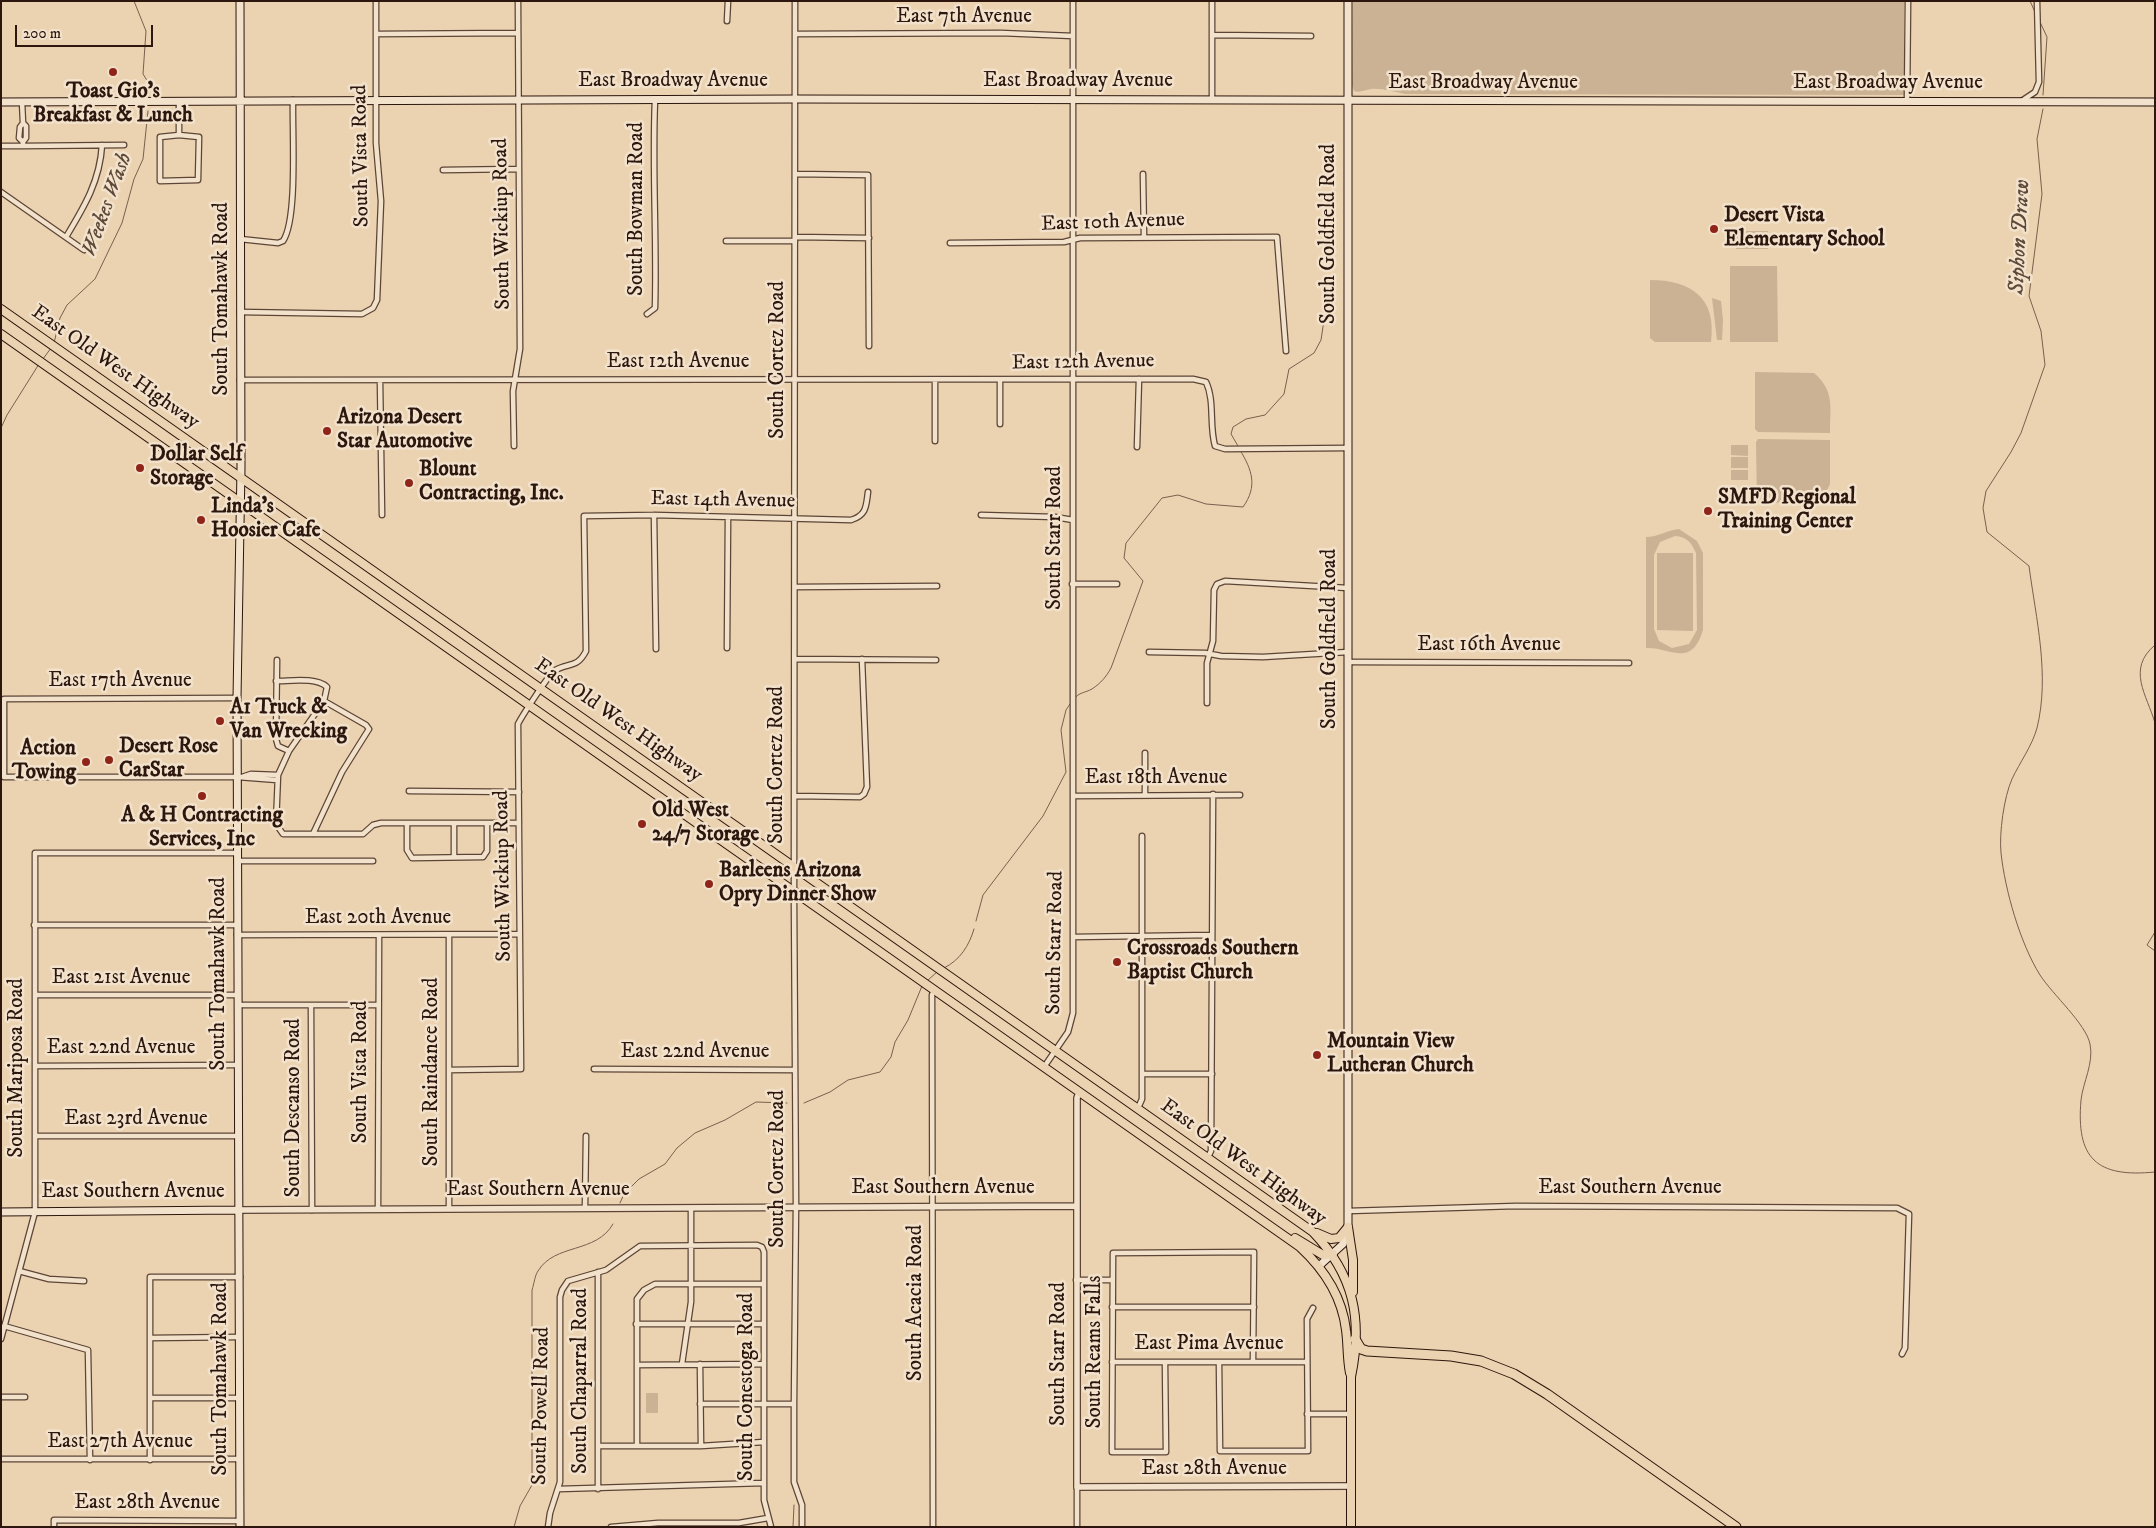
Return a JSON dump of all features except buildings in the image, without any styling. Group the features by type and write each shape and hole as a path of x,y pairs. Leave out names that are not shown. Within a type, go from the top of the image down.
{"highway":[{"path":"1355,1339 1361,1348 1367,1351 1430,1353 1458,1357 1481,1361 1514,1374 1547,1394 1736,1527"}],"main road":[{"name":"South Tomahawk Road","path":"240,1 241,478 237,698 240,1524"},
{"name":"South Goldfield Road","path":"1319,1266 1343,1244 1348,1227 1348,1"},
{"name":"East Broadway Avenue","path":"1,102 517,99 1212,99 2155,102"},
{"name":"East Old West Highway","path":"1,309 1312,1232 1333,1254 1347,1280 1354,1307 1355,1359 1351,1377"},
{"name":"East Old West Highway","path":"1,334 1300,1247 1319,1266 1340,1303 1347,1332 1347,1359 1351,1377"},
{"name":"East Southern Avenue","path":"1,1212 239,1210"},
{"path":"1267,1224 1323,1254 1333,1254"},
{"path":"1312,1232 1334,1239 1343,1236 1348,1227"},
{"path":"1348,1227 1353,1260 1354,1307"},
{"path":"1351,1377 1351,1527"}],"street":[{"name":"South Vista Road","path":"240,312 362,314 373,308 378,300 381,201 376,143 376,1"},
{"name":"South Wickiup Road","path":"514,446 515,380 520,349 517,99 518,1"},
{"path":"727,21 728,1"},
{"name":"South Cortez Road","path":"795,1 794,1482 802,1505 802,1527"},
{"name":"South Starr Road","path":"1044,1067 1070,1027 1072,1019 1073,1"},
{"path":"1212,1 1212,99"},
{"path":"1907,102 1908,1"},
{"path":"2021,102 2035,92 2039,82 2037,1"},
{"path":"376,34 518,33"},
{"name":"East 7th Avenue","path":"795,34 1001,33 1073,36"},
{"path":"1212,35 1312,36"},
{"path":"240,239 283,241 291,223 293,100"},
{"name":"South Bowman Road","path":"647,314 654,308 656,285 653,142 655,100"},
{"path":"22,102 23,123 19,132 19,138 23,144"},
{"path":"179,102 179,136"},
{"path":"179,136 199,137 198,180 160,181 160,137 179,136"},
{"path":"1,146 23,144 124,145"},
{"path":"66,237 92,193 101,162 102,145"},
{"path":"443,170 518,169"},
{"path":"795,174 868,175 869,346"},
{"path":"1143,174 1144,237"},
{"path":"1,192 84,250"},
{"name":"East 10th Avenue","path":"950,244 1144,237 1277,237 1286,351"},
{"path":"726,241 869,238"},
{"name":"East 12th Avenue","path":"240,380 795,379 935,381 1193,379 1206,382 1210,390 1212,434 1215,446 1225,449 1348,448"},
{"path":"1137,447 1139,379"},
{"path":"380,380 382,515"},
{"path":"1000,380 1000,424"},
{"path":"935,381 935,440"},
{"name":"East 14th Avenue","path":"542,689 547,678 554,672 582,660 586,651 584,516 654,515 851,520 861,517 866,510 868,492"},
{"path":"654,515 656,649"},
{"path":"981,515 1055,517 1073,520"},
{"path":"727,648 728,517"},
{"path":"1207,702 1207,664 1213,641 1214,590 1217,584 1225,581 1348,588"},
{"path":"1072,584 1117,584"},
{"path":"795,587 937,586"},
{"path":"1148,652 1263,657 1348,652"},
{"path":"795,659 936,660"},
{"path":"795,796 860,797 864,794 867,787 862,659"},
{"path":"276,660 276,739 278,746 288,750"},
{"name":"East 16th Avenue","path":"1348,662 1629,663"},
{"path":"276,681 307,681 323,683 327,687 324,701 288,750 277,778 276,824 283,834 363,834 373,825 381,823 519,823"},
{"name":"South Wickiup Road","path":"449,1070 521,1069 518,724 542,689"},
{"name":"East 17th Avenue","path":"237,698 4,699 4,777 238,778"},
{"path":"313,834 342,772 370,730 366,725 324,701"},
{"path":"1145,753 1145,795"},
{"path":"238,778 277,778"},
{"path":"409,791 519,792"},
{"path":"1208,1157 1211,1151 1213,794"},
{"name":"East 18th Avenue","path":"1073,796 1240,795"},
{"path":"407,823 407,850 409,856 454,857 483,857 487,851 487,823"},
{"path":"454,823 454,857"},
{"path":"1138,1108 1142,1099 1142,836"},
{"name":"South Mariposa Road","path":"1,1339 34,1212 35,854 238,857"},
{"path":"238,857 373,861"},
{"path":"34,925 238,925"},
{"name":"East 20th Avenue","path":"238,935 519,934"},
{"name":"South Vista Road","path":"378,1209 379,935"},
{"name":"South Raindance Road","path":"449,935 449,1209"},
{"path":"1073,937 1212,935"},
{"name":"South Acacia Road","path":"928,986 932,995 933,1527"},
{"name":"East 21st Avenue","path":"35,995 238,995"},
{"path":"238,1005 378,1005"},
{"name":"South Descanso Road","path":"311,1005 312,1210"},
{"name":"East 22nd Avenue","path":"35,1066 238,1065"},
{"name":"East 22nd Avenue","path":"594,1069 795,1070"},
{"path":"1142,1074 1212,1074"},
{"name":"South Starr Road","path":"1077,1527 1075,1206 1077,1098 1079,1092"},
{"name":"East 23rd Avenue","path":"35,1136 238,1136"},
{"path":"585,1208 586,1136"},
{"name":"East Southern Avenue","path":"239,1210 1075,1206"},
{"name":"East Southern Avenue","path":"1348,1211 1566,1206 1897,1208 1909,1214 1905,1348 1902,1354"},
{"path":"682,1364 691,1284 691,1208"},
{"path":"598,1272 606,1270 640,1246 691,1245"},
{"name":"South Conestoga Road","path":"691,1245 756,1245 762,1247 764,1284 764,1483 768,1518 771,1527"},
{"name":"South Reams Falls","path":"1165,1362 1166,1452 1112,1452 1113,1252 1254,1252 1254,1307"},
{"path":"19,1271 49,1279 84,1281"},
{"name":"South Powell Road","path":"548,1527 550,1513 559,1489 560,1297 565,1285 573,1278 598,1272"},
{"name":"South Chaparral Road","path":"598,1272 598,1489"},
{"path":"150,1460 150,1276 240,1277"},
{"path":"1076,1280 1112,1280"},
{"path":"637,1446 637,1300 644,1290 655,1284 764,1284"},
{"path":"1112,1307 1254,1307 1253,1362"},
{"path":"1219,1362 1220,1451 1308,1451 1308,1319 1313,1308"},
{"path":"636,1324 764,1324"},
{"path":"4,1326 88,1350 90,1460"},
{"path":"150,1338 239,1337"},
{"name":"East Pima Avenue","path":"1112,1362 1307,1362"},
{"path":"700,1364 700,1446"},
{"path":"636,1365 764,1364"},
{"path":"1,1397 25,1397"},
{"path":"150,1398 239,1398"},
{"path":"700,1404 794,1404"},
{"path":"1308,1414 1351,1414"},
{"path":"598,1446 700,1446 764,1442"},
{"name":"East 27th Avenue","path":"1,1460 239,1459"},
{"path":"559,1489 764,1483"},
{"name":"East 28th Avenue","path":"1078,1487 1351,1486"},
{"path":"611,1527 658,1523 739,1523 768,1518"},
{"name":"East 28th Avenue","path":"54,1527 54,1520 240,1524"}],"shaded area":[{"path":"1353,1 1904,1 1904,95 1405,94 1375,89 1356,92 1352,85"},
{"path":"1736,231 1768,231 1768,249 1736,249"},
{"path":"1730,266 1777,266 1778,342 1730,342"},
{"path":"1650,280 1678,284 1698,294 1710,314 1712,327 1711,342 1655,342 1650,338"},
{"path":"1712,298 1721,301 1723,320 1722,340 1717,340"},
{"path":"1755,372 1814,373 1825,386 1830,400 1830,433 1758,432 1755,429"},
{"path":"1758,439 1830,440 1830,484 1823,498 1818,502 1757,503 1756,442"},
{"path":"1731,445 1748,445 1748,456 1731,455"},
{"path":"1731,457 1748,457 1748,468 1731,468"},
{"path":"1731,470 1748,470 1748,480 1731,480"},
{"path":"1679,529 1697,541 1703,553 1703,630 1693,649 1686,653 1646,648 1646,537","holes":["1675,536 1688,541 1696,553 1697,630 1689,644 1672,648 1659,641 1654,629 1654,555 1660,542"]},
{"path":"1657,553 1693,553 1693,631 1657,630"},
{"path":"646,1393 658,1393 658,1413 646,1413"}],"waterway":[{"name":"Weekes Wash","path":"134,1 146,31 143,74 148,82 148,97"},
{"name":"Siphon Draw","path":"2030,1 2035,12"},
{"name":"Siphon Draw","path":"2040,22 2047,37 2043,95"},
{"name":"Siphon Draw","path":"2043,109 2037,139 2042,194 2029,296 2041,331 2045,365 2021,433 1986,491 1983,508 1987,532 2029,566 2042,667 2041,708 2037,728 2009,787 2003,815 2001,853 2014,916 2026,948 2040,975 2082,1028 2090,1044 2091,1058 2082,1093 2080,1120 2082,1137 2087,1150 2094,1160 2104,1167 2135,1173 2155,1172"},
{"name":"Weekes Wash","path":"54,343 60,318 67,305 95,279 122,223 134,179 143,159 148,111"},
{"path":"1238,446 1231,434 1233,427 1246,419 1265,415 1284,394 1289,369 1314,353 1321,340 1324,320 1334,307"},
{"name":"Weekes Wash","path":"43,359 51,348"},
{"name":"Weekes Wash","path":"1,428 39,364"},
{"path":"1074,699 1095,687 1103,680 1111,668 1143,581 1124,558 1126,543 1162,498 1178,495 1206,504 1243,507 1251,492 1252,478 1248,464 1240,450"},
{"path":"2155,645 2146,654 2140,673 2141,682 2155,723"},
{"path":"976,921 983,895 1043,816 1066,772 1061,730 1066,710 1070,704"},
{"path":"944,968 955,961 963,952 974,929"},
{"path":"2155,932 2147,945 2155,951"},
{"path":"926,982 938,971"},
{"path":"804,1103 830,1092 848,1080 880,1072 891,1057 895,1042 908,1020 922,986"},
{"path":"620,1203 624,1194 639,1179 665,1164 677,1148 695,1133 725,1120 756,1102 787,1103"},
{"path":"514,1527 520,1506 532,1485 532,1290 536,1275 545,1262 554,1256 596,1240 606,1233 613,1224"},
{"path":"793,1527 794,1505"}],"place":[{"name":"Toast Gio’s Breakfast & Lunch","path":"113,72"},
{"name":"Desert Vista Elementary School","path":"1714,229"},
{"name":"Arizona Desert Star Automotive","path":"327,431"},
{"name":"Dollar Self Storage","path":"140,468"},
{"name":"Blount Contracting, Inc.","path":"409,483"},
{"name":"SMFD Regional Training Center","path":"1708,511"},
{"name":"Linda's Hoosier Cafe","path":"201,520"},
{"name":"A1 Truck & Van Wrecking","path":"220,721"},
{"name":"Desert Rose CarStar","path":"109,760"},
{"name":"Action Towing","path":"86,762"},
{"name":"A & H Contracting Services, Inc","path":"202,796"},
{"name":"Old West 24/7 Storage","path":"642,824"},
{"name":"Barleens Arizona Opry Dinner Show","path":"709,884"},
{"name":"Crossroads Southern Baptist Church","path":"1117,962"},
{"name":"Mountain View Lutheran Church","path":"1317,1055"}]}
